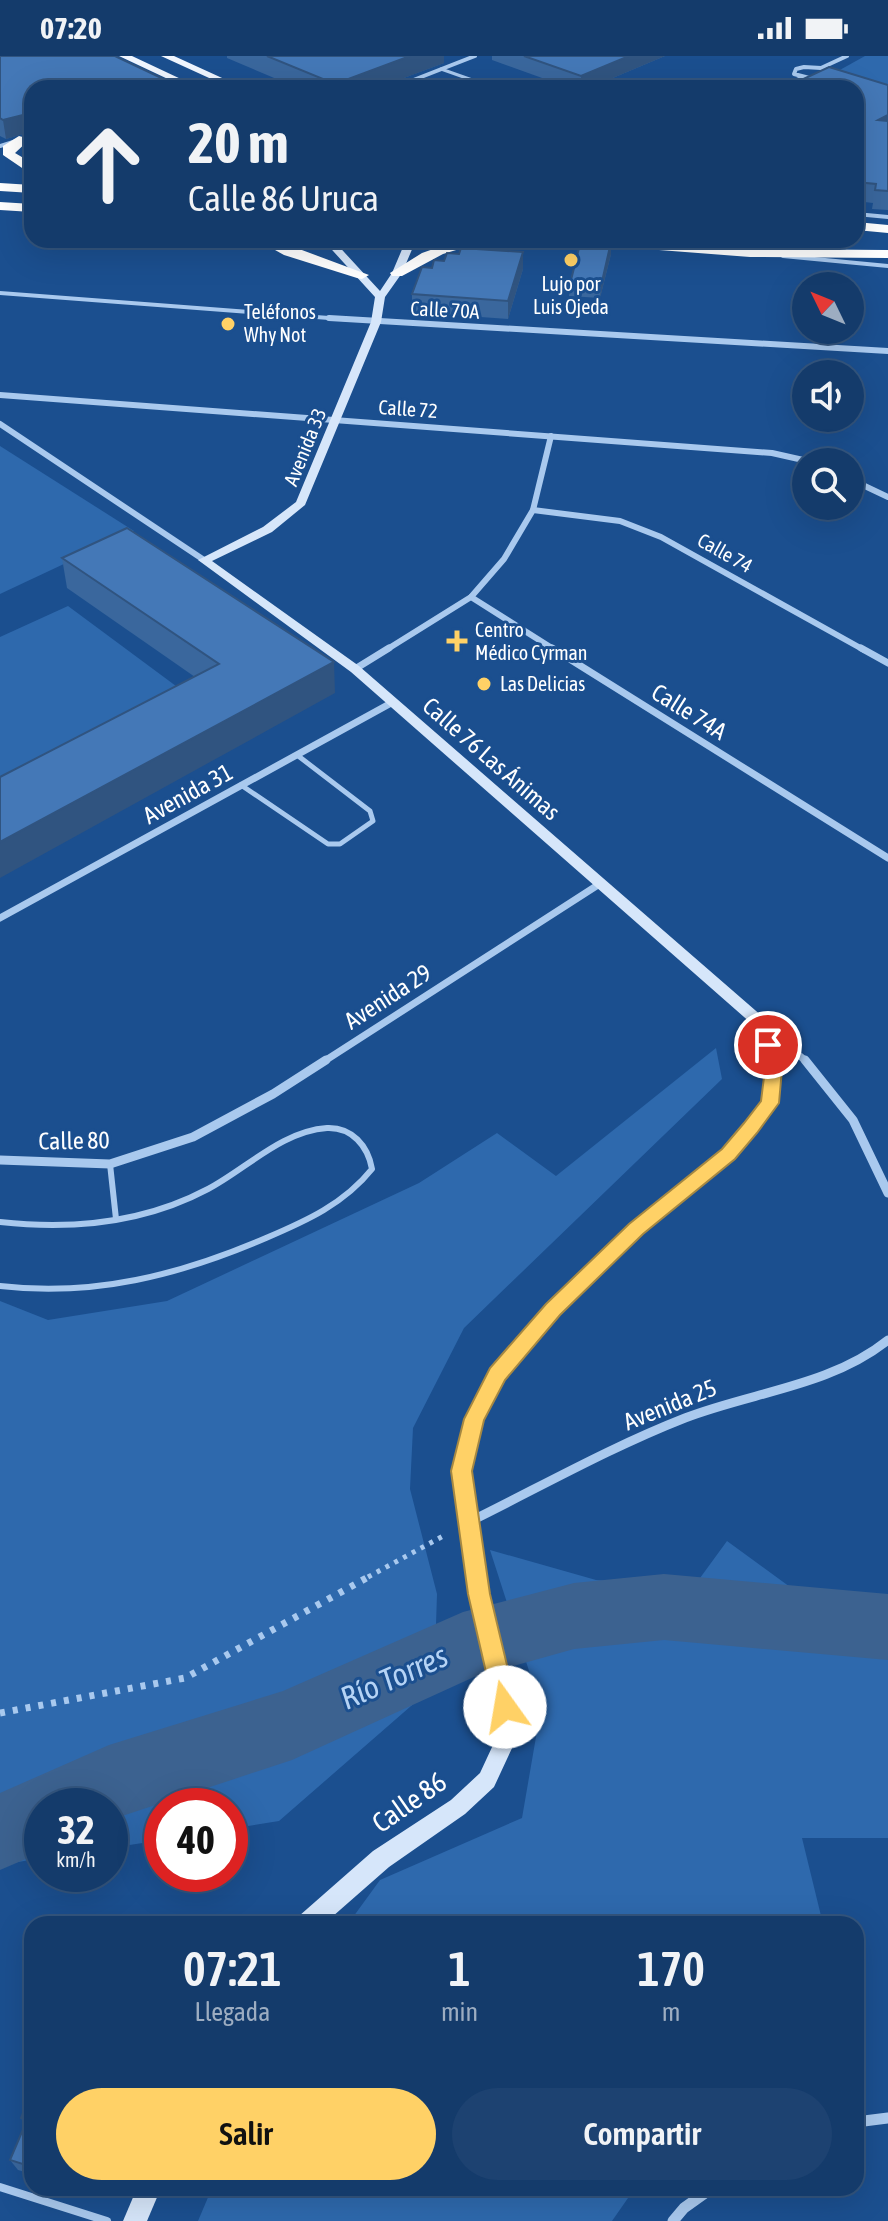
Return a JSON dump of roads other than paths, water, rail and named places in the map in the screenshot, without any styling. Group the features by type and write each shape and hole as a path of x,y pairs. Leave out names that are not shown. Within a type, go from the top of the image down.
{"highway":[{"path":"24,139 8,149 9,155 24,166"},
{"path":"0,165 24,170"},
{"path":"0,176 24,172"},
{"path":"0,187 24,188"},
{"path":"0,206 24,208"},
{"path":"864,228 888,230"},
{"path":"864,242 888,244"},
{"path":"281,248 362,275"},
{"path":"397,273 417,259 447,248"},
{"path":"685,248 750,253 888,254"}],"main road":[{"path":"124,56 176,80"},
{"path":"166,56 221,80"}],"street":[{"path":"413,80 475,56"},
{"path":"821,68 829,71 829,76 817,80 794,74 796,69 821,68 847,56"},
{"path":"796,80 801,78"},
{"path":"0,146 24,138"},
{"path":"864,215 888,217"},
{"path":"336,248 380,297"},
{"name":"Avenida 33","path":"204,560 253,540 284,520 301,503 376,322 380,297 397,273 408,248"},
{"path":"750,253 888,266"},
{"name":"Calle 70A","path":"0,293 376,322 888,351"},
{"name":"Calle 72","path":"0,395 772,453 792,458"},
{"name":"Calle 76 Las Ánimas","path":"0,424 204,560 355,669 758,1021 795,1047 845,1105 871,1150 888,1193"},
{"path":"355,669 471,597 504,559 533,510 551,436"},
{"path":"864,486 888,497"},
{"name":"Calle 74","path":"533,510 620,521 661,537 888,663"},
{"name":"Calle 74A","path":"471,597 888,858"},
{"name":"Avenida 31","path":"0,918 393,702"},
{"name":"Avenida 29","path":"193,1137 273,1094 601,883"},
{"name":"Calle 86","path":"316,1916 381,1859 458,1807 487,1780 503,1746 505,1707 479,1594 471,1521 461,1471 474,1419 498,1374 553,1310 636,1229 728,1154 770,1103 774,1069 758,1021"},
{"name":"Calle 80","path":"0,1160 110,1164 193,1137"},
{"name":"Avenida 25","path":"471,1521 614,1450 712,1408 844,1367 875,1353 888,1340"},
{"path":"864,2120 888,2118"},
{"path":"135,2221 146,2196"},
{"path":"673,2221 701,2196"}],"lane":[{"path":"441,69 472,80"},
{"path":"241,785 328,844 340,844 373,821 370,811 297,755"},
{"path":"0,1222 54,1227 116,1219 193,1197 310,1131 329,1127 359,1139 370,1153 372,1169 348,1196 299,1224 237,1252 161,1278 89,1289 0,1286"},
{"path":"110,1164 116,1219"},
{"path":"0,2187 24,2195"},
{"path":"28,2196 107,2221"}],"waterway":[{"name":"Río Torres","path":"96,1788 292,1724 463,1646 574,1616 664,1607 888,1627"},
{"name":"Río Torres","path":"0,1832 24,1821"}],"place":[{"name":"Lujo por Luis Ojeda","path":"571,260"},
{"name":"Teléfonos Why Not","path":"228,324"},
{"name":"Centro Médico Cyrman","path":"457,641"},
{"name":"Las Delicias","path":"484,684"}]}
